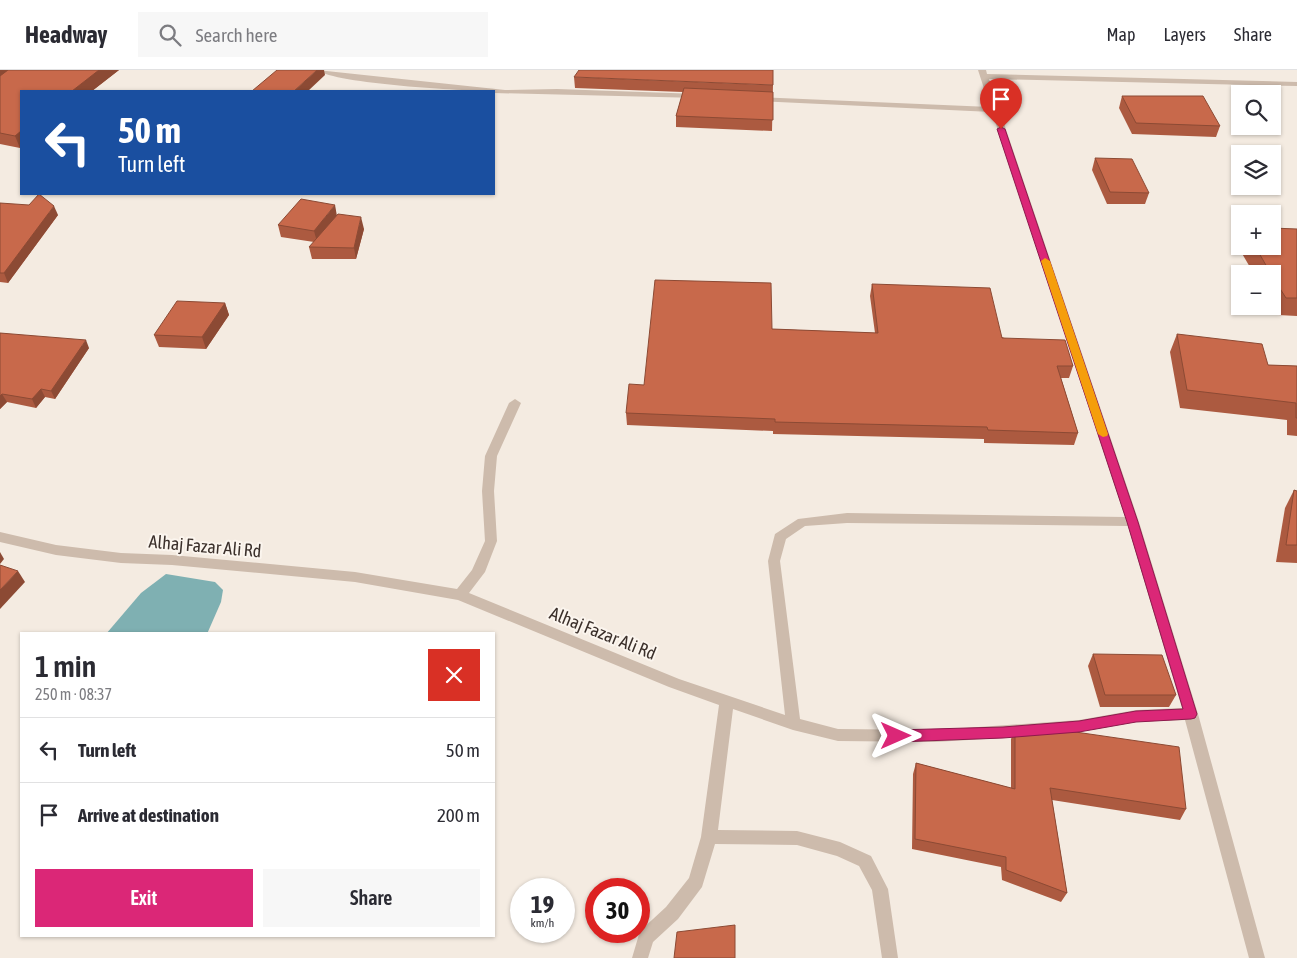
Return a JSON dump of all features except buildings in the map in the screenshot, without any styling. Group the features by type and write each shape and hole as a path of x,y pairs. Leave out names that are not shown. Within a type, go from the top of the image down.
{"street":[{"path":"321,70 348,77 483,90"},
{"path":"1257,958 1191,714 1133,522 982,73 1297,84"},
{"path":"495,91 557,91 708,96"},
{"path":"747,98 995,110"},
{"path":"460,596 478,572 491,541 488,490 491,456 515,403"},
{"path":"793,724 774,561 780,537 802,522 847,518 1133,522"},
{"name":"Alhaj Fazar Ali Rd","path":"0,537 66,551 121,558 172,560 355,577 460,596 727,702 793,724 838,736 935,736 1079,726 1136,716 1191,714"},
{"path":"640,958 646,937 672,913 696,882 709,837 727,702"},
{"path":"709,837 797,838 840,848 865,861 880,889 890,958"}],"water":[{"path":"166,574 215,582 223,590 221,602 208,632 108,632 141,593"}],"slow traffic":[{"path":"1045,261 1103,434"}],"route":[{"path":"896,736 1003,732 1079,726 1136,716 1191,714 1133,522 1001,129"}]}
